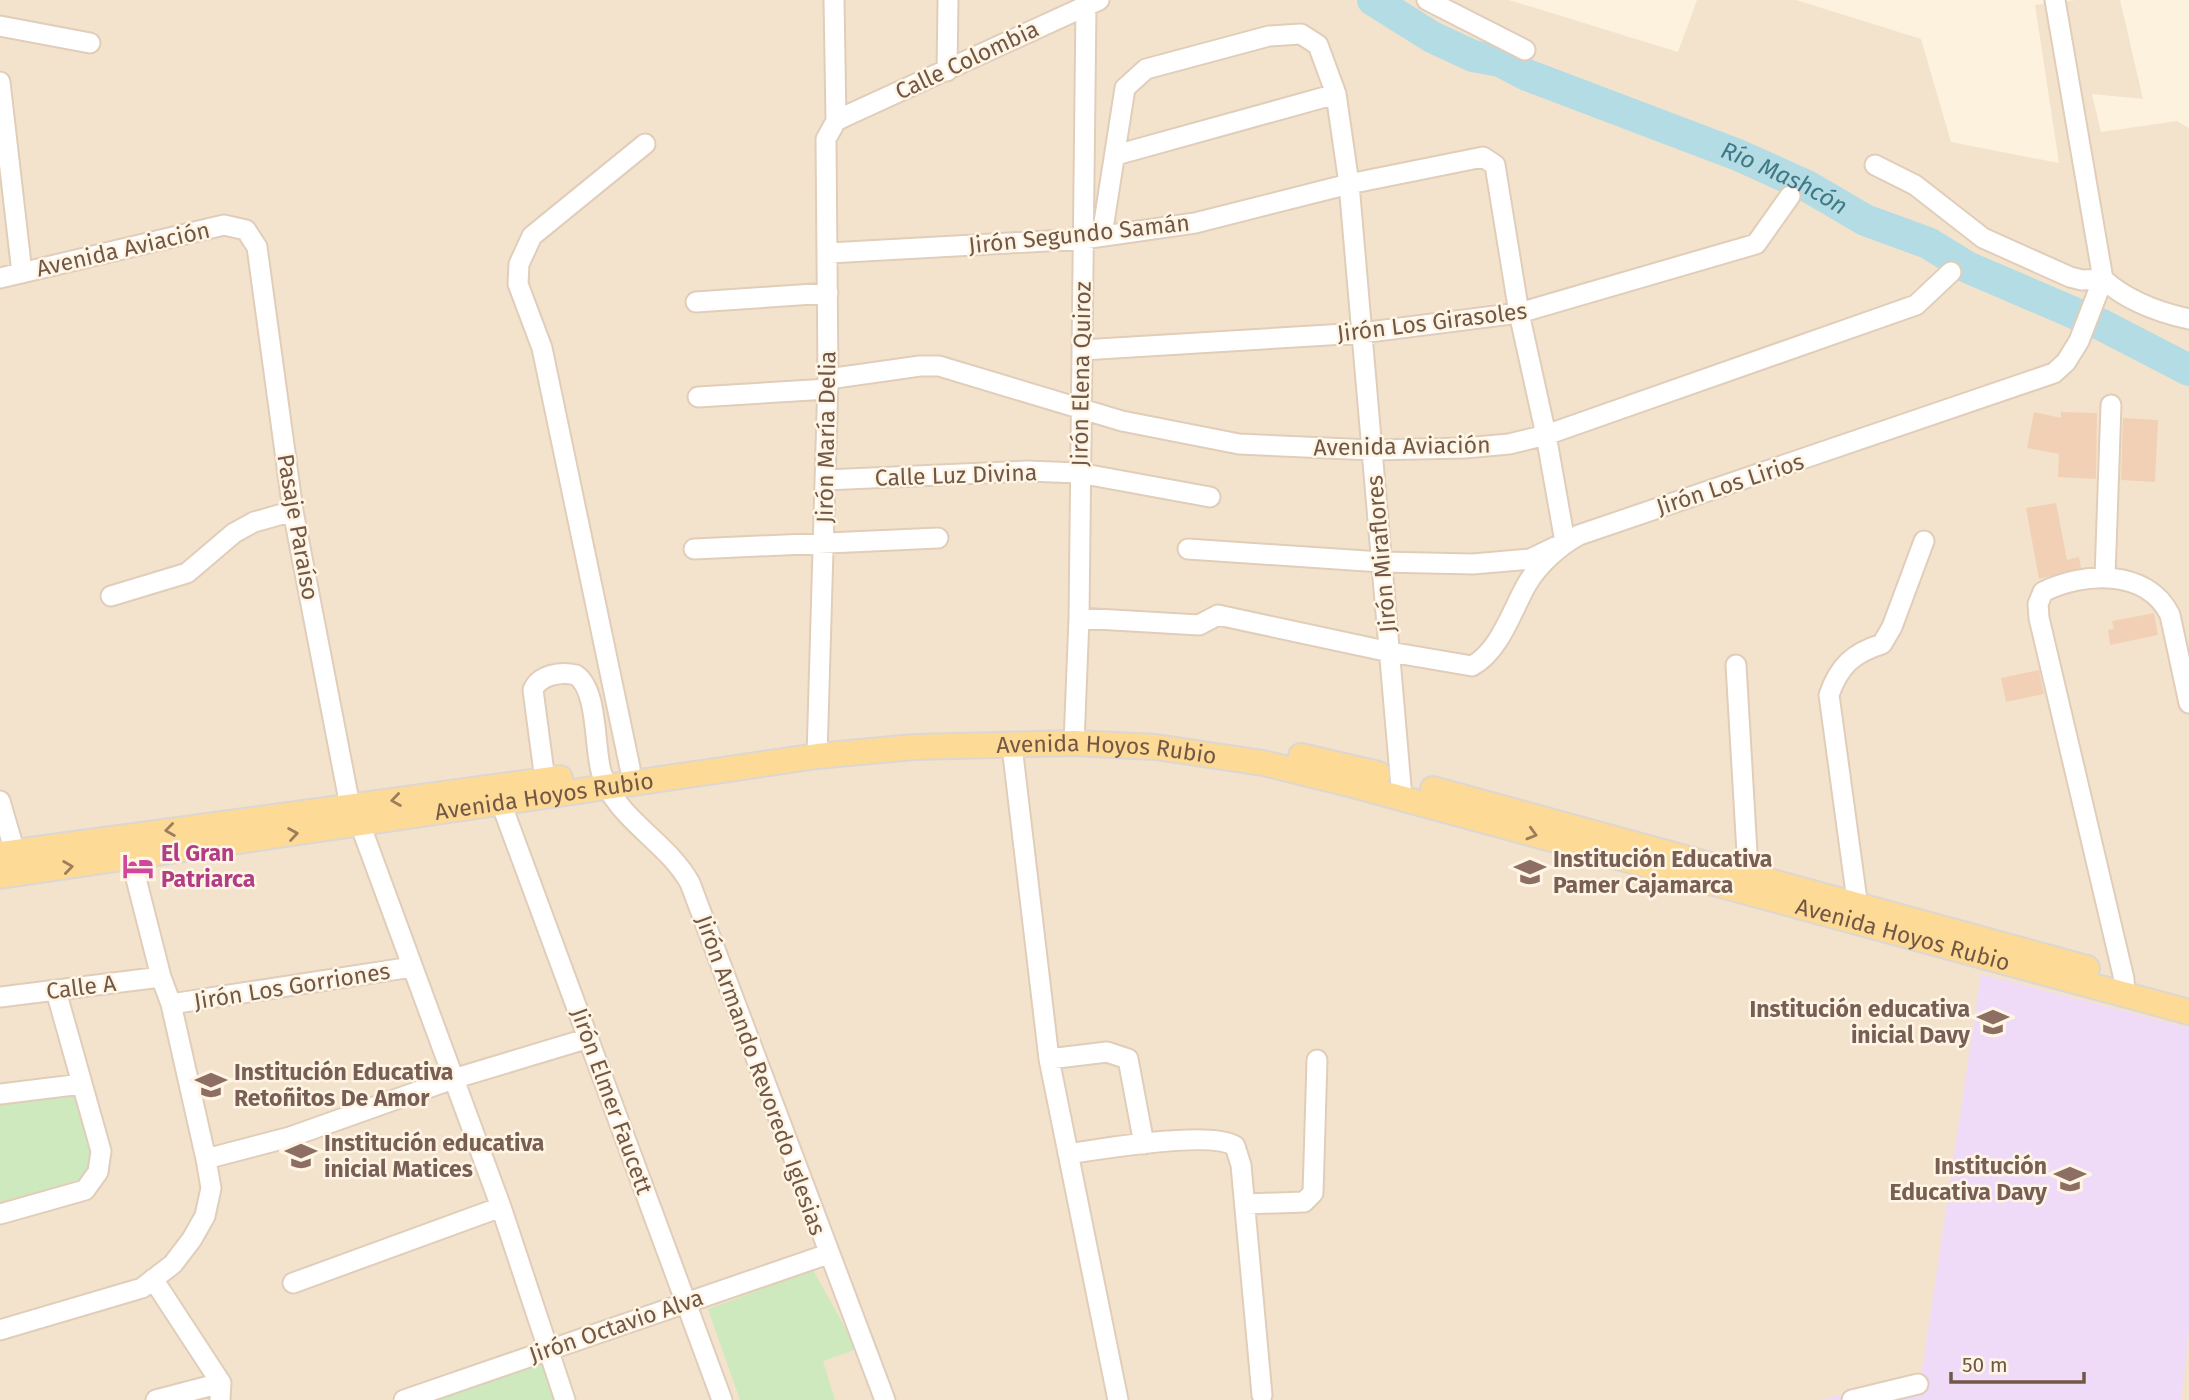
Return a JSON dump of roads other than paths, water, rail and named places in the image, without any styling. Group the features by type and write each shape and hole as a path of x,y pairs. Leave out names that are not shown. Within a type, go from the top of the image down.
{"main road":[{"name":"Avenida Hoyos Rubio","path":"355,815 501,803 605,780 932,730 1219,739 1325,761 1401,789 2124,987 2189,1012"},
{"name":"Avenida Hoyos Rubio","path":"9,864 355,815 545,780 605,780 630,768 817,748 1013,746 1075,735"},
{"name":"Avenida Hoyos Rubio","path":"2124,987 2189,995"}],"street":[{"name":"Jirón María Delia","path":"817,748 828,384 826,139 836,121 834,0"},
{"path":"947,71 948,0"},
{"path":"1427,0 1524,50"},
{"name":"Jirón Los Lirios","path":"1079,618 1199,625 1218,615 1466,667 1476,664 1505,627 1529,581 1565,542 1610,524 2054,373 2066,362 2079,341 2103,279 2055,0"},
{"name":"Calle Colombia","path":"836,121 1092,3"},
{"name":"Jirón Elena Quiroz","path":"1075,735 1082,350 1092,237 1092,3"},
{"path":"0,26 90,43"},
{"name":"Jirón Miraflores","path":"1092,237 1116,155 1125,88 1146,69 1269,36 1301,34 1318,45 1336,93 1349,184 1401,789"},
{"path":"0,82 22,273"},
{"path":"1116,155 1336,93"},
{"path":"630,768 542,348 518,284 519,264 532,236 645,144"},
{"name":"Jirón Segundo Samán","path":"829,253 1092,237 1195,223 1349,184 1483,157 1490,159 1495,165 1519,313"},
{"path":"1875,165 1915,185 1983,238 2070,276 2082,280 2103,279 2119,293 2154,310 2189,319"},
{"name":"Jirón Los Girasoles","path":"1082,350 1361,333 1519,313 1756,244 1790,197"},
{"name":"Avenida Aviación","path":"0,278 224,225 246,230"},
{"name":"Pasaje Paraíso","path":"246,230 257,247 292,511 355,815 501,1207 565,1400"},
{"name":"Avenida Aviación","path":"698,397 828,384 939,366 1122,421 1216,441 1372,450 1509,444 1546,435 1916,306 1951,271"},
{"path":"696,302 828,293"},
{"path":"1188,550 1381,562 1506,563 1530,559 1565,542 1546,435 1519,313"},
{"path":"2105,577 2111,405"},
{"name":"Calle Luz Divina","path":"825,480 1003,471 1079,473 1210,497"},
{"path":"111,596 187,573 234,533 254,522 292,511"},
{"path":"695,549 938,538"},
{"path":"1859,915 1829,695 1845,663 1861,651 1882,644 1892,627 1924,541"},
{"path":"2124,987 2038,604 2043,593 2062,582 2105,577 2146,588 2165,605 2189,703"},
{"path":"1736,665 1748,884"},
{"path":"545,780 533,690 541,679 569,673 584,680 588,686 605,780"},
{"path":"1013,746 1049,1059 1118,1400"},
{"name":"Jirón Armando Revoredo Iglesias","path":"605,780 632,819 679,863 690,883 885,1400"},
{"path":"0,801 9,864"},
{"name":"Jirón Elmer Faucett","path":"501,803 722,1400"},
{"path":"0,1330 142,1288 173,1264 205,1216 211,1188 206,1159 171,1004 161,977 128,847"},
{"name":"Jirón Los Gorriones","path":"171,1004 412,967"},
{"name":"Calle A","path":"0,997 161,977"},
{"path":"0,1214 85,1190 98,1172 101,1151 56,991"},
{"path":"206,1159 290,1137 453,1079 589,1038"},
{"path":"1049,1059 1107,1052 1128,1059 1144,1144"},
{"path":"1245,1204 1304,1202 1313,1193 1318,1060"},
{"path":"0,1094 82,1084"},
{"path":"1068,1154 1144,1144 1228,1141 1239,1153 1262,1395"},
{"path":"293,1283 501,1207"},
{"name":"Jirón Octavio Alva","path":"404,1400 828,1254"},
{"path":"153,1279 221,1391 156,1400"},
{"path":"1852,1400 1918,1384"}],"waterway":[{"name":"Río Mashcón","path":"1373,0 1432,37 1473,56 1500,61 1527,75 1738,155 1807,186 1865,220 1928,243 1967,267 2102,325 2189,370"}],"place":[{"name":"El Gran Patriarca","path":"138,866"},
{"name":"Institución Educativa Pamer Cajamarca","path":"1530,872"},
{"name":"Institución educativa inicial Davy","path":"1993,1022"},
{"name":"Institución Educativa Retoñitos De Amor","path":"211,1085"},
{"name":"Institución educativa inicial Matices","path":"301,1156"},
{"name":"Institución Educativa Davy","path":"2070,1179"}]}
